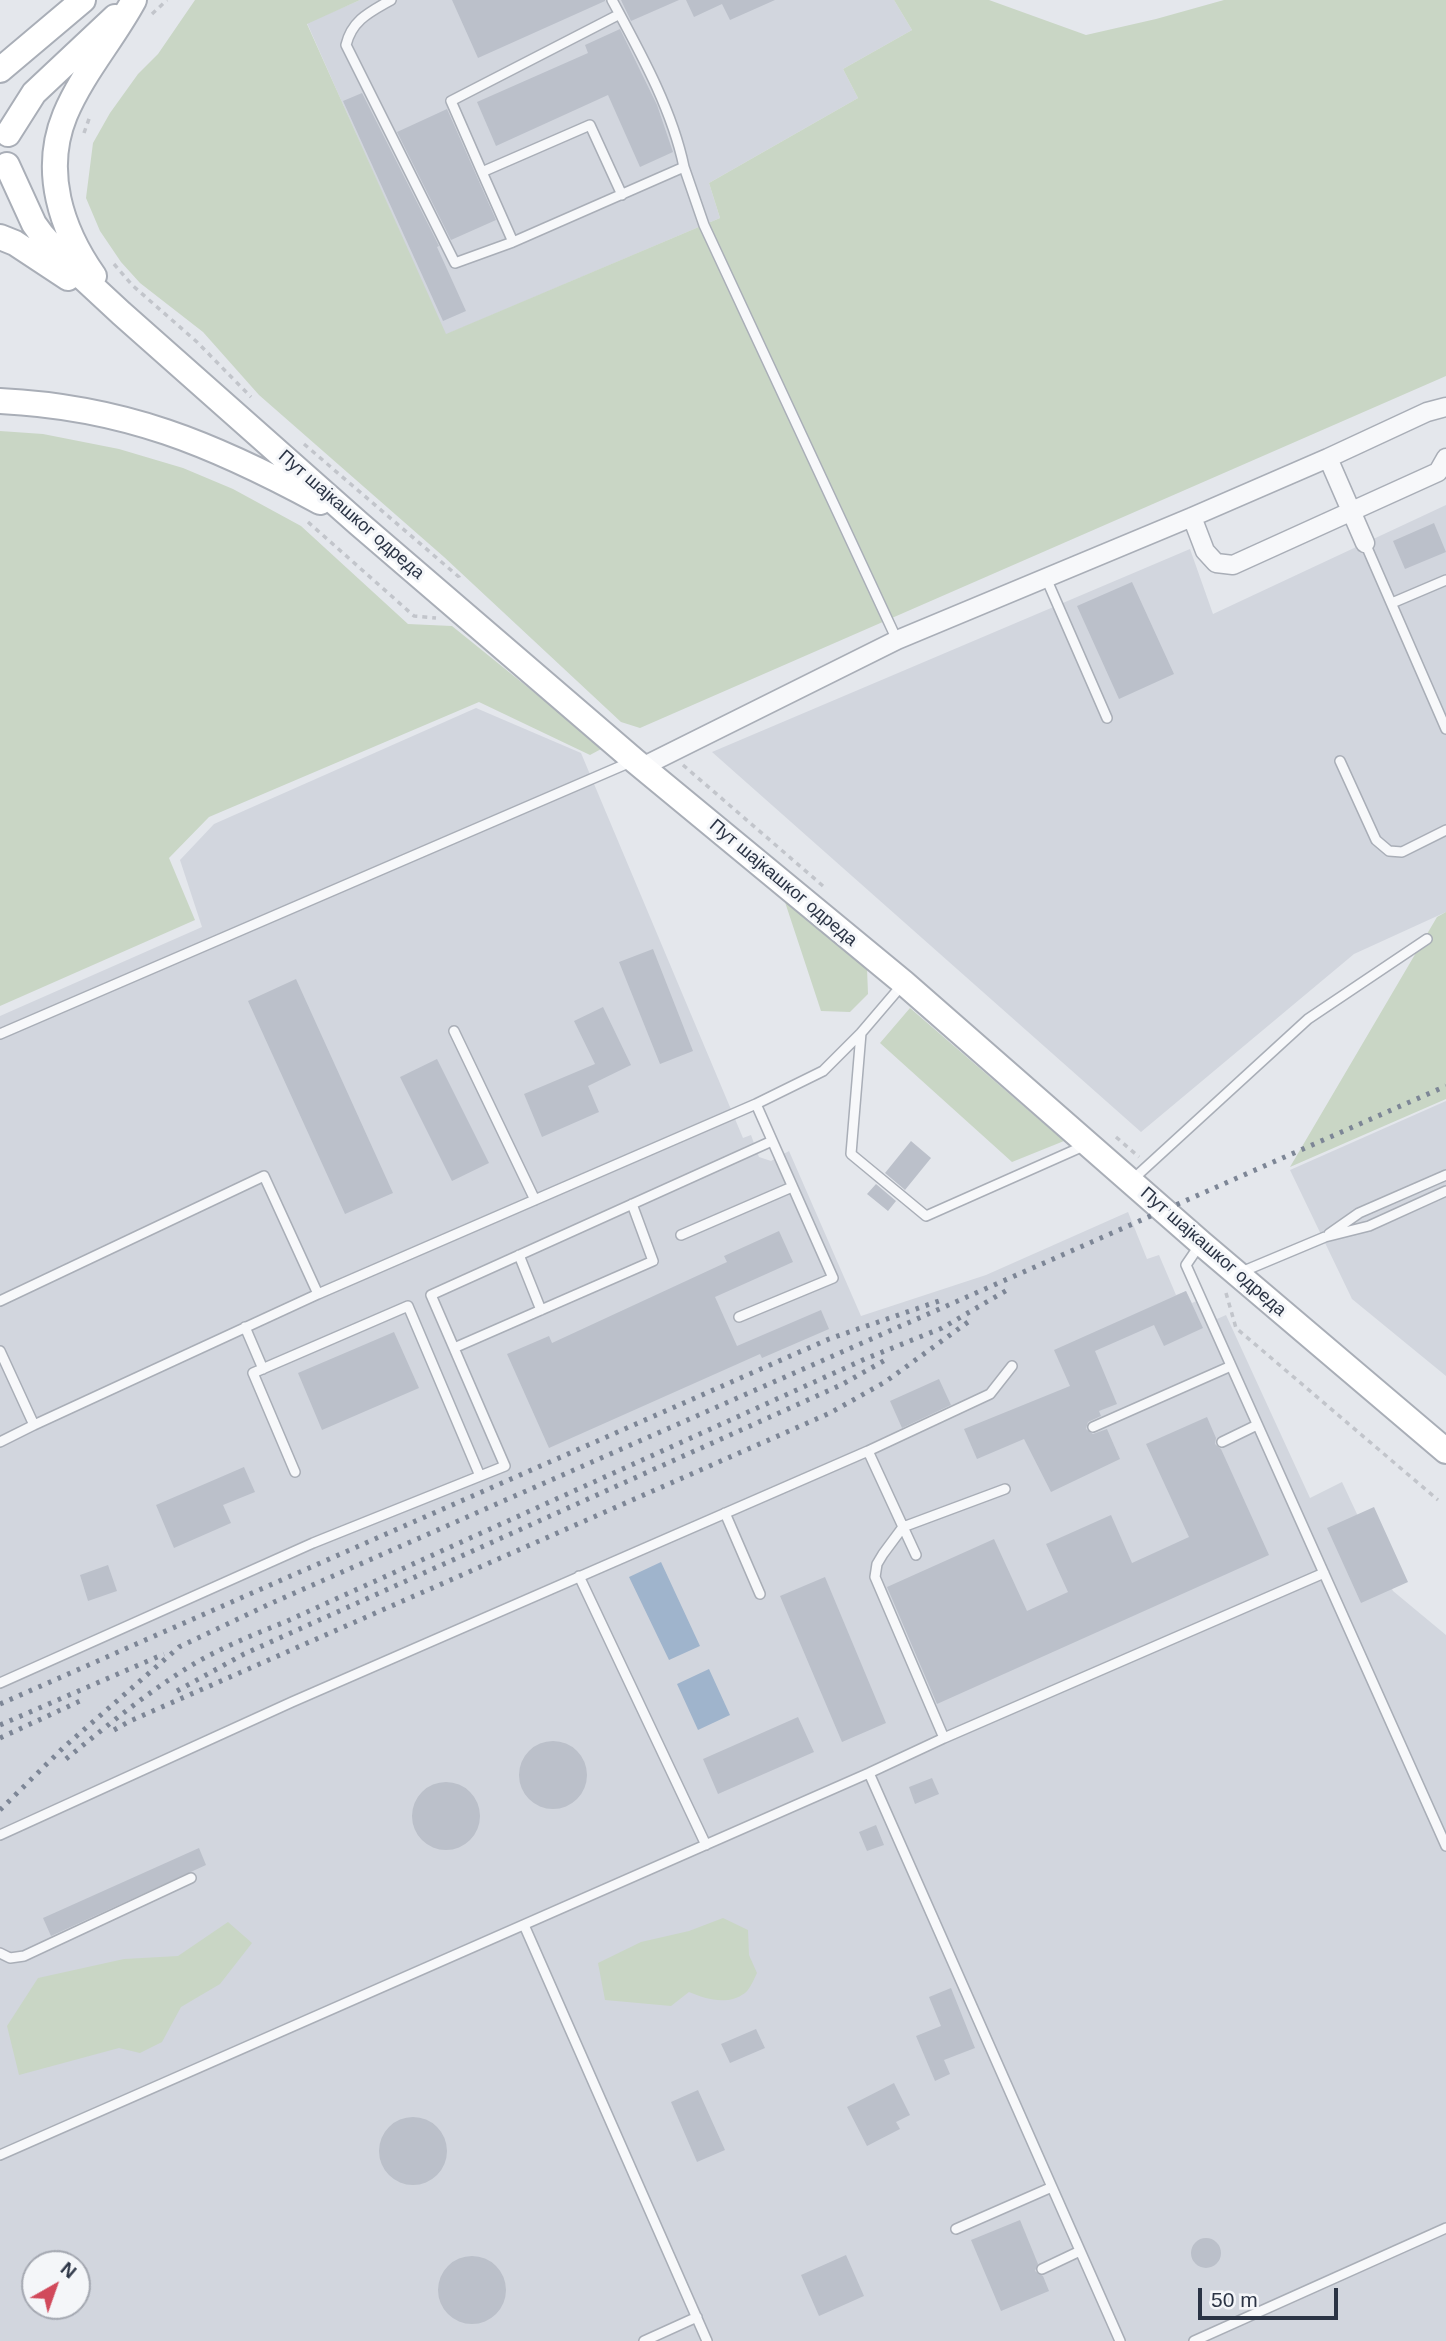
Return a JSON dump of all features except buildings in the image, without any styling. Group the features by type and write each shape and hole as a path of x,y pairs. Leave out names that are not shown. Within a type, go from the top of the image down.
{"street":[{"path":"0,70 83,0"},
{"path":"121,313 83,260 59,208 54,168 65,116 133,0"},
{"path":"3,174 4,125 64,63 133,0"},
{"name":"Пут шајкашког одреда","path":"3,174 42,236 66,262 358,523 638,764 904,984 1089,1143 1201,1243 1231,1281 1446,1451"},
{"name":"Пут шајкашког одреда","path":"0,237 15,243 121,313"},
{"path":"0,401 35,403 93,412 152,426 233,457 358,523"},
{"path":"638,764 897,640 1192,517 1427,412 1446,407"},
{"path":"1328,458 1365,543"},
{"path":"1192,517 1205,551 1216,563 1233,565 1438,472 1446,458"}],"lane":[{"path":"391,0 363,16 349,32 346,45 455,263 513,242 684,167"},
{"path":"612,0 678,136 684,167 704,225 897,640"},
{"path":"513,242 451,101 618,15"},
{"path":"482,172 590,125 622,195"},
{"path":"1365,543 1441,706 1446,729"},
{"path":"1046,578 1107,718"},
{"path":"1392,603 1446,580"},
{"path":"1340,761 1377,840 1390,851 1402,852 1446,830"},
{"path":"0,1034 638,764"},
{"path":"1131,1181 1308,1019 1427,939"},
{"path":"0,1442 318,1294 755,1104 823,1071 904,984"},
{"path":"454,1031 535,1200"},
{"path":"861,1033 851,1154 926,1216 1089,1143"},
{"path":"739,1317 833,1278 755,1104"},
{"path":"0,1683 313,1543 505,1466 431,1295 772,1141"},
{"path":"1231,1281 1325,1237 1359,1213 1446,1175"},
{"path":"0,1301 264,1177 318,1294"},
{"path":"681,1234 792,1187"},
{"path":"1325,1237 1369,1226 1446,1191"},
{"path":"454,1348 653,1261 632,1204"},
{"path":"1201,1243 1186,1265 1446,1846"},
{"path":"519,1255 541,1310"},
{"path":"295,1472 253,1373 408,1306 481,1476"},
{"path":"245,1328 262,1369"},
{"path":"0,1351 34,1425"},
{"path":"0,1835 292,1702 868,1451 990,1394 1012,1366"},
{"path":"1093,1427 1231,1366"},
{"path":"1222,1442 1258,1425"},
{"path":"868,1451 916,1555"},
{"path":"944,1738 875,1577 877,1564 904,1527 1005,1489"},
{"path":"724,1514 760,1594"},
{"path":"0,2155 1324,1573"},
{"path":"579,1576 706,1845"},
{"path":"869,1773 1120,2341"},
{"path":"0,1953 10,1958 24,1956 191,1878"},
{"path":"524,1925 707,2341"},
{"path":"956,2229 1052,2188"},
{"path":"1194,2341 1446,2228"},
{"path":"1042,2269 1080,2251"},
{"path":"644,2341 697,2318"}],"path":[{"path":"65,116 84,133 80,143"},
{"path":"107,257 132,285 197,342 258,404"},
{"path":"300,441 459,578 463,588"},
{"path":"305,520 315,526 414,616 438,618"},
{"path":"1231,1281 1236,1328 1438,1500"}],"shaded area":[{"path":"360,0 894,0 912,30 843,69 858,98 709,183 720,218 445,335 307,23"},
{"path":"1446,505 1446,912 1354,954 1141,1132 712,752 1190,549 1213,614"},
{"path":"476,708 581,753 743,1138 751,1135 759,1157 771,1161 789,1151 861,1316 986,1275 1128,1212 1147,1259 1159,1255 1176,1295 1186,1291 1192,1303 1206,1297 1217,1319 1226,1315 1310,1498 1342,1482 1393,1591 1446,1635 1446,2341 0,2341 0,1016 202,927 180,860 214,824"},
{"path":"1446,1101 1446,1376 1352,1299 1290,1170"}],"green space":[{"path":"195,0 360,0 307,24 446,334 720,218 709,183 858,98 843,69 912,30 894,0 989,0 1086,35 1224,0 1446,0 1446,376 640,728 621,722 444,557 259,395 203,332 140,283 121,262 100,231 86,198 93,143 110,113 138,74 158,54"},
{"path":"0,431 43,434 119,449 183,468 233,489 301,526 408,624 452,626 603,748 590,755 479,702 209,817 169,858 195,920 0,1006"},
{"path":"784,899 867,968 868,994 850,1012 821,1011"},
{"path":"1446,912 1446,1099 1290,1167 1437,917"},
{"path":"910,1008 1064,1141 1012,1162 880,1043"},
{"path":"723,1918 748,1930 749,1955 757,1973 745,1993 724,2000 709,1999 689,1992 671,2006 605,2000 598,1963 641,1942 689,1931"},
{"path":"228,1922 252,1943 220,1984 181,2007 162,2042 140,2053 119,2048 19,2075 7,2026 38,1978 124,1959 178,1956"}],"water":[{"path":"661,1562 700,1646 669,1660 629,1577"},
{"path":"709,1669 730,1715 698,1730 677,1684"}],"railway":[{"path":"0,1810 64,1747 179,1647 274,1602 1446,1086"},
{"path":"66,1759 163,1684 218,1651 865,1359 942,1328 1009,1289"},
{"path":"0,1704 829,1339 939,1301"},
{"path":"114,1730 830,1413 885,1382 968,1322"},
{"path":"177,1691 244,1654 841,1385 887,1359"},
{"path":"0,1725 164,1654"},
{"path":"0,1738 80,1701"}]}
